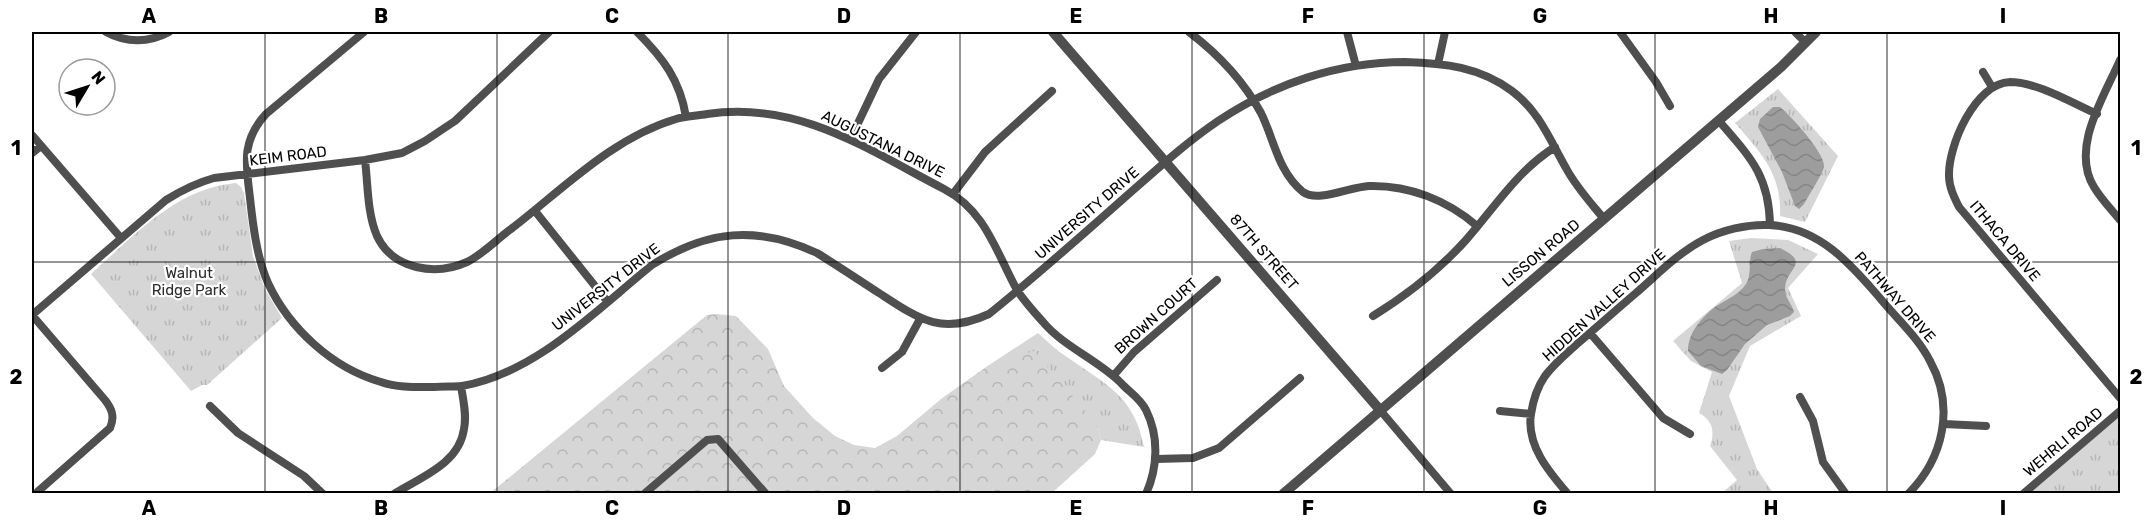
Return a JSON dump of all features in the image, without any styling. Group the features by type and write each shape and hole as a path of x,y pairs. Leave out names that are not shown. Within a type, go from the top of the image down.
{"street":[{"path":"106,32 143,41 170,32"},
{"name":"UNIVERSITY DRIVE","path":"364,32 266,114 256,125 248,142 248,174 258,248 267,281 282,308 302,334 332,359 381,382 410,387 461,386 502,374 552,347 652,265 681,248 725,236 763,235 802,246 817,253 920,319 948,324 972,321 989,314 1216,122 1273,91 1309,77 1356,66 1396,62 1438,64 1476,71 1505,86 1533,112 1574,181 1604,219"},
{"name":"KEIM ROAD","path":"32,315 180,190 214,178 365,160 402,153 447,126 549,32"},
{"path":"637,32 671,72 678,86 686,117"},
{"path":"850,140 879,79 916,32"},
{"name":"87TH STREET","path":"1053,32 1450,494"},
{"path":"1189,32 1205,44 1230,69 1253,100 1286,173 1308,194 1318,197 1357,187 1392,187 1411,190 1441,201 1477,226"},
{"path":"1347,32 1356,66"},
{"path":"1438,64 1445,32"},
{"path":"1620,32 1656,82 1670,106"},
{"path":"1795,32 1806,43"},
{"name":"LISSON ROAD","path":"1283,494 1719,121 1781,67 1816,32"},
{"path":"2121,60 2088,134 2085,157 2086,168 2093,187 2121,220"},
{"path":"1983,72 1992,87 2007,82 2025,84 2097,114"},
{"name":"ITHACA DRIVE","path":"1992,87 1972,106 1953,149 1949,177 1954,198 1974,225 2121,398"},
{"path":"953,194 969,170 991,145 1052,91"},
{"name":"AUGUSTANA DRIVE","path":"365,160 370,207 378,237 392,255 405,264 421,269 441,270 468,261 535,211 592,164 647,130 686,117 727,111 765,113 814,124 850,140 953,194 973,212 990,233 1018,290 1051,332 1114,375 1146,409 1153,433 1156,459"},
{"path":"1719,121 1758,170 1767,191 1770,225"},
{"path":"32,135 121,238"},
{"path":"32,153 41,146"},
{"path":"1373,316 1426,278 1446,260 1518,177 1537,159 1555,147"},
{"path":"535,211 608,301"},
{"name":"HIDDEN VALLEY DRIVE","path":"1568,494 1544,464 1531,427 1531,414 1538,390 1546,375 1590,333 1693,246 1711,236 1727,231 1770,225"},
{"name":"PATHWAY DRIVE","path":"1770,225 1807,235 1832,249 1861,276 1931,362 1941,390 1944,424 1934,458 1923,477 1908,494"},
{"name":"BROWN COURT","path":"1114,375 1134,352 1217,280"},
{"path":"32,315 105,400 111,408 113,417 110,428 35,494"},
{"path":"882,368 902,352 920,319"},
{"path":"1590,333 1663,418 1690,434"},
{"path":"1146,494 1156,459 1193,459 1219,448 1300,378"},
{"path":"394,494 447,462 461,443 465,426 461,386"},
{"path":"1800,397 1813,421 1823,462 1846,494"},
{"path":"210,406 238,433 304,476 323,494"},
{"path":"1500,411 1531,414"},
{"name":"WEHRLI ROAD","path":"2023,494 2121,411"},
{"path":"1944,424 1986,426"},
{"path":"644,494 707,440 718,439 766,494"}],"green space":[{"path":"1778,89 1838,156 1805,222 1780,216 1777,188 1768,165 1735,123"},
{"name":"Walnut Ridge Park","path":"236,183 244,193 253,256 265,289 282,318 207,385 191,391 91,274 140,230 175,204 214,187"},
{"path":"189,235 205,254 180,275 164,257"},
{"path":"1751,238 1788,240 1818,254 1788,288 1801,316 1750,346 1729,396 1757,469 1773,493 1722,493 1737,480 1710,446 1712,427 1699,413 1712,372 1691,361 1673,341 1742,283 1729,241"},
{"path":"707,315 736,316 768,349 784,386 813,418 835,436 854,445 875,448 897,436 941,399 986,367 1034,351 1098,426 1101,440 1095,454 1052,493 489,494"},
{"path":"1038,333 1106,384 1126,403 1139,429 1144,447 1101,440 1098,426 986,367"},
{"path":"2120,411 2120,493 2023,493"}],"water":[{"path":"1773,107 1780,107 1807,135 1823,161 1824,167 1821,174 1799,209 1795,206 1782,172 1758,127 1760,119"},
{"path":"1780,248 1795,258 1795,267 1788,276 1785,290 1794,312 1790,316 1767,325 1745,344 1722,374 1701,366 1688,351 1690,338 1696,326 1710,311 1743,288 1749,276 1752,252"}]}
